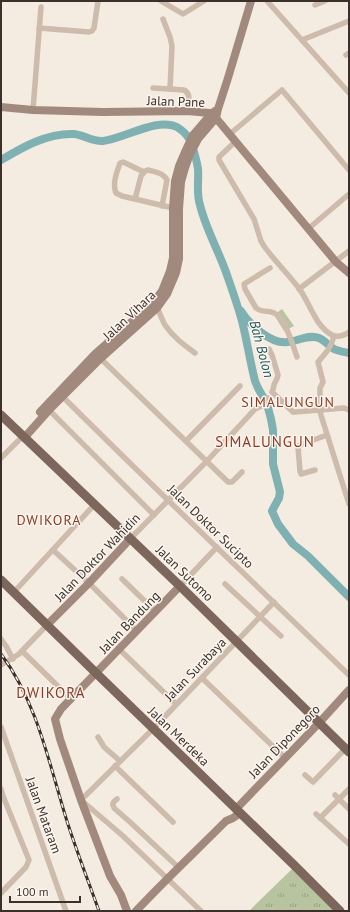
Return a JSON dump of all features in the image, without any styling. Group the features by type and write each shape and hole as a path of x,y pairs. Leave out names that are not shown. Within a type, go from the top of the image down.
{"main road":[{"name":"Jalan Sutomo","path":"1,415 180,586 347,750"},
{"name":"Jalan Merdeka","path":"1,580 236,810 292,862 340,911"}],"street":[{"path":"39,28 92,31 94,28 98,1"},
{"path":"161,1 183,14 204,1"},
{"path":"215,114 228,78 251,1"},
{"path":"267,1 349,93"},
{"path":"315,5 325,1"},
{"path":"34,110 41,7"},
{"path":"163,19 172,46 170,89"},
{"path":"302,40 349,20"},
{"path":"153,88 187,91 189,97 187,111"},
{"path":"230,134 282,90 349,170"},
{"name":"Jalan Pane","path":"1,107 34,110 103,112 187,111 215,114 308,229 336,262 349,273"},
{"name":"Jalan Vihara","path":"23,435 98,356 159,303 162,291 176,259 175,181 179,166 196,137 215,114"},
{"path":"236,141 219,157 220,163 252,214 261,241 299,289 318,323 325,331 339,337 349,332"},
{"path":"144,172 123,162 120,163 114,188 116,193 122,196 162,206 176,208"},
{"path":"135,199 142,176 145,170 148,170 164,175 167,178 162,206"},
{"path":"308,229 349,194"},
{"path":"299,289 349,251"},
{"path":"270,268 244,284 244,286 258,310 275,312 279,316 287,328 297,357"},
{"path":"159,303 164,324 178,340 195,353"},
{"path":"334,336 332,344 326,354 318,362 323,382 320,388 320,411 349,501"},
{"path":"269,349 278,375 274,390 272,392 293,412 344,408 349,410"},
{"path":"98,356 230,482 234,482 242,472"},
{"path":"186,441 240,386"},
{"name":"Jalan Doktor Sucipto","path":"60,395 349,675"},
{"name":"Jalan Doktor Wahidin","path":"1,665 22,651 207,461 256,408 262,406 268,398"},
{"path":"47,408 154,515"},
{"path":"1,458 23,435"},
{"path":"315,470 301,474 298,447 327,435"},
{"path":"14,592 94,505"},
{"path":"180,586 217,547"},
{"path":"53,550 89,583 137,631"},
{"path":"122,579 156,612"},
{"path":"224,584 281,636"},
{"name":"Jalan Bandung","path":"81,800 60,739 55,719 70,699 180,586"},
{"name":"Jalan Surabaya","path":"81,800 153,729 274,602"},
{"path":"1,639 13,658"},
{"path":"119,649 176,704"},
{"path":"22,651 70,699"},
{"path":"202,678 284,758"},
{"name":"Jalan Diponegoro","path":"136,911 167,878 226,821 234,818 236,810 349,690"},
{"name":"Jalan Mataram","path":"1,727 66,911"},
{"path":"98,737 104,747 120,761"},
{"path":"305,775 313,782 347,750"},
{"path":"115,766 173,822"},
{"path":"1,789 2,797 29,860 26,867 1,893"},
{"path":"349,789 337,797 318,816 349,844"},
{"path":"337,797 349,809"},
{"path":"117,799 113,804 114,809 179,868"},
{"path":"81,800 123,836 200,911"},
{"path":"81,800 110,876 121,895 127,911"}],"green space":[{"path":"282,309 294,326 284,331 274,315"},
{"path":"292,869 336,911 249,911"}],"waterway":[{"path":"1,160 18,150 45,138 64,134 74,134 103,141 150,127 169,125 177,127 187,136 193,147 197,166 198,196 203,214 234,294 242,321 255,381 267,404 271,419 273,430 273,464 280,492 279,498 272,511 278,524 293,544 308,556 349,597"},
{"name":"Bah Bolon","path":"241,311 249,322 268,337 275,340 288,342 307,337 315,337 321,339 334,349 349,353"}],"railway":[{"path":"1,654 24,692 33,712 41,733 70,830 99,911"}],"district":[{"name":"SIMALUNGUN","path":"288,402"},
{"name":"SIMALUNGUN","path":"265,442"},
{"name":"DWIKORA","path":"49,520"},
{"name":"DWIKORA","path":"51,693"}]}
